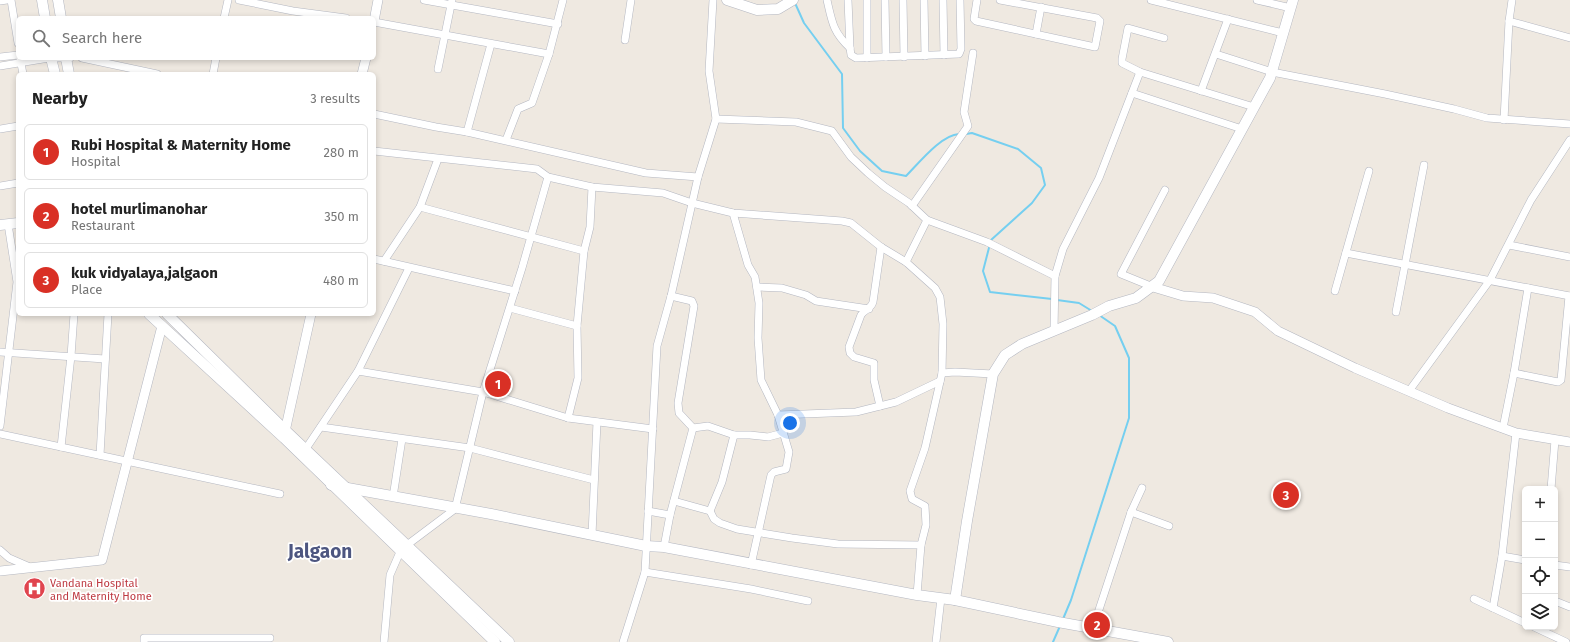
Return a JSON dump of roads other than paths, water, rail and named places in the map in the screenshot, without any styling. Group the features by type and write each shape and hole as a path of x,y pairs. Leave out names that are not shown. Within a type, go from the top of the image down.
{"main road":[{"path":"42,0 45,16"},
{"path":"58,0 61,16"},
{"path":"727,0 757,10 778,9 793,0"},
{"path":"956,600 967,520 992,390 993,374 1005,355 1022,344 1092,315 1109,306 1136,298 1159,281 1270,78 1292,4"},
{"path":"51,60 54,72"},
{"path":"66,60 69,72"},
{"path":"151,316 285,434"},
{"path":"168,316 285,434 331,485 509,642"},
{"path":"303,453 347,488 495,642"},
{"path":"331,485 455,509 491,514 646,546 664,548 917,595 956,600 1058,622 1164,642"}],"street":[{"path":"0,1 7,0"},
{"path":"11,0 16,31"},
{"path":"224,16 228,0"},
{"path":"239,0 293,11 331,16"},
{"path":"375,16 378,0"},
{"path":"424,0 451,2 558,24"},
{"path":"506,140 518,109 532,103 549,54 563,0"},
{"path":"625,40 631,0"},
{"path":"623,642 645,572 657,346 671,296 698,177 716,119 709,71 713,0"},
{"path":"826,0 837,35 850,48"},
{"path":"848,0 851,55 853,57 867,58 959,54 961,51 960,0"},
{"path":"867,0 867,58"},
{"path":"885,0 886,57"},
{"path":"903,0 904,57"},
{"path":"924,0 925,56"},
{"path":"943,0 944,55"},
{"path":"977,0 974,16 976,21 1093,48 1096,44 1100,21 1097,18 1000,0"},
{"path":"1151,0 1283,33"},
{"path":"1257,0 1292,4"},
{"path":"1504,120 1509,21 1512,0"},
{"path":"438,69 451,2"},
{"path":"1036,34 1041,8"},
{"path":"1202,91 1228,19"},
{"path":"376,21 444,36 549,54"},
{"path":"1509,21 1570,38"},
{"path":"1164,38 1131,28 1127,30 1122,63 1140,72 1254,107"},
{"path":"467,132 491,44"},
{"path":"912,206 968,126 964,112 973,53"},
{"path":"0,57 16,54"},
{"path":"1216,54 1272,72 1326,81 1454,109 1487,118 1570,124"},
{"path":"0,66 21,60 23,72"},
{"path":"92,60 148,72"},
{"path":"213,72 216,60"},
{"path":"362,72 366,60"},
{"path":"1054,331 1055,276 1063,249 1099,178 1140,72"},
{"path":"1132,93 1242,129"},
{"path":"376,114 506,140 646,173 698,177"},
{"path":"716,119 796,122 832,131 851,157 868,173 912,206 927,220 987,242 1055,276"},
{"path":"0,129 16,126"},
{"path":"1409,391 1490,280 1531,200 1570,140"},
{"path":"376,151 438,159 537,168 548,177 592,187 663,193 692,204 733,213 842,221 851,223 882,248 906,262 935,288 940,297 943,324 942,373 925,448 910,491 912,498 925,506 926,525 921,545 917,595"},
{"path":"384,261 420,207 438,159"},
{"path":"1396,312 1424,164"},
{"path":"1335,291 1369,171"},
{"path":"384,642 390,575 403,548 455,509 484,392 548,177"},
{"path":"0,186 16,183"},
{"path":"568,418 578,378 577,326 584,251 590,227 592,187"},
{"path":"1165,190 1121,274 1123,276 1183,296 1212,298 1256,312 1278,331 1355,368 1409,391 1516,433 1570,442"},
{"path":"420,207 584,251"},
{"path":"733,213 748,265 755,277 760,303 758,338 761,380 778,415 789,452 786,469 774,472 771,475 751,565"},
{"path":"906,262 911,255 927,220"},
{"path":"9,224 16,275"},
{"path":"1509,245 1570,257"},
{"path":"880,406 874,380 874,363 854,357 850,353 850,348 861,315 872,305 875,295 882,248"},
{"path":"1346,253 1569,296 1561,380 1558,382 1514,373"},
{"path":"376,259 515,291"},
{"path":"303,453 358,370 410,268"},
{"path":"757,286 782,288 806,295 816,301 869,309"},
{"path":"0,426 4,353 16,287"},
{"path":"1503,428 1528,288"},
{"path":"671,296 692,301 694,306 678,403 678,413 693,428"},
{"path":"510,308 577,326"},
{"path":"61,446 74,316"},
{"path":"100,455 108,316"},
{"path":"0,571 102,560 165,316"},
{"path":"285,434 310,316"},
{"path":"4,353 105,359"},
{"path":"358,370 484,392 568,418 653,429"},
{"path":"942,373 955,372 993,374"},
{"path":"778,415 856,412 896,402 940,381"},
{"path":"592,535 597,422"},
{"path":"693,428 708,426 734,435 768,437 783,433"},
{"path":"321,427 470,448 594,480"},
{"path":"664,548 670,515 693,428"},
{"path":"1493,608 1502,556 1516,433"},
{"path":"0,434 280,494"},
{"path":"710,511 722,482 734,435"},
{"path":"394,497 402,439"},
{"path":"1551,486 1555,440"},
{"path":"1092,628 1131,512 1142,488"},
{"path":"674,501 710,511 714,519 720,523 737,529 759,533 838,544 921,545"},
{"path":"648,511 670,515"},
{"path":"1131,512 1169,526"},
{"path":"0,550 9,558 32,568"},
{"path":"1502,556 1522,559"},
{"path":"1558,565 1570,566"},
{"path":"645,572 751,589 808,601"},
{"path":"936,642 941,598"},
{"path":"1474,599 1522,622"},
{"path":"1558,602 1570,607"},
{"path":"1540,630 1566,642"},
{"path":"144,642 144,638 270,638"}],"waterway":[{"path":"795,3 804,23 842,74 843,128 860,151 882,171 906,176 938,144 945,139 959,134"},
{"path":"966,134 972,133 1018,149 1041,168 1045,185 1032,203 991,240 983,271 990,292 1052,299"},
{"path":"1057,300 1079,303 1092,311"},
{"path":"1063,619 1071,600 1129,418 1129,358 1115,326 1099,315"},
{"path":"1053,642 1060,626"}],"place":[{"name":"Rubi Hospital & Maternity Home","path":"498,384"},
{"name":"kuk vidyalaya,jalgaon","path":"1286,495"},
{"name":"Vandana Hospital and Maternity Home","path":"34,589"},
{"name":"hotel murlimanohar","path":"1097,625"}],"district":[{"name":"Jalgaon","path":"320,551"}]}
